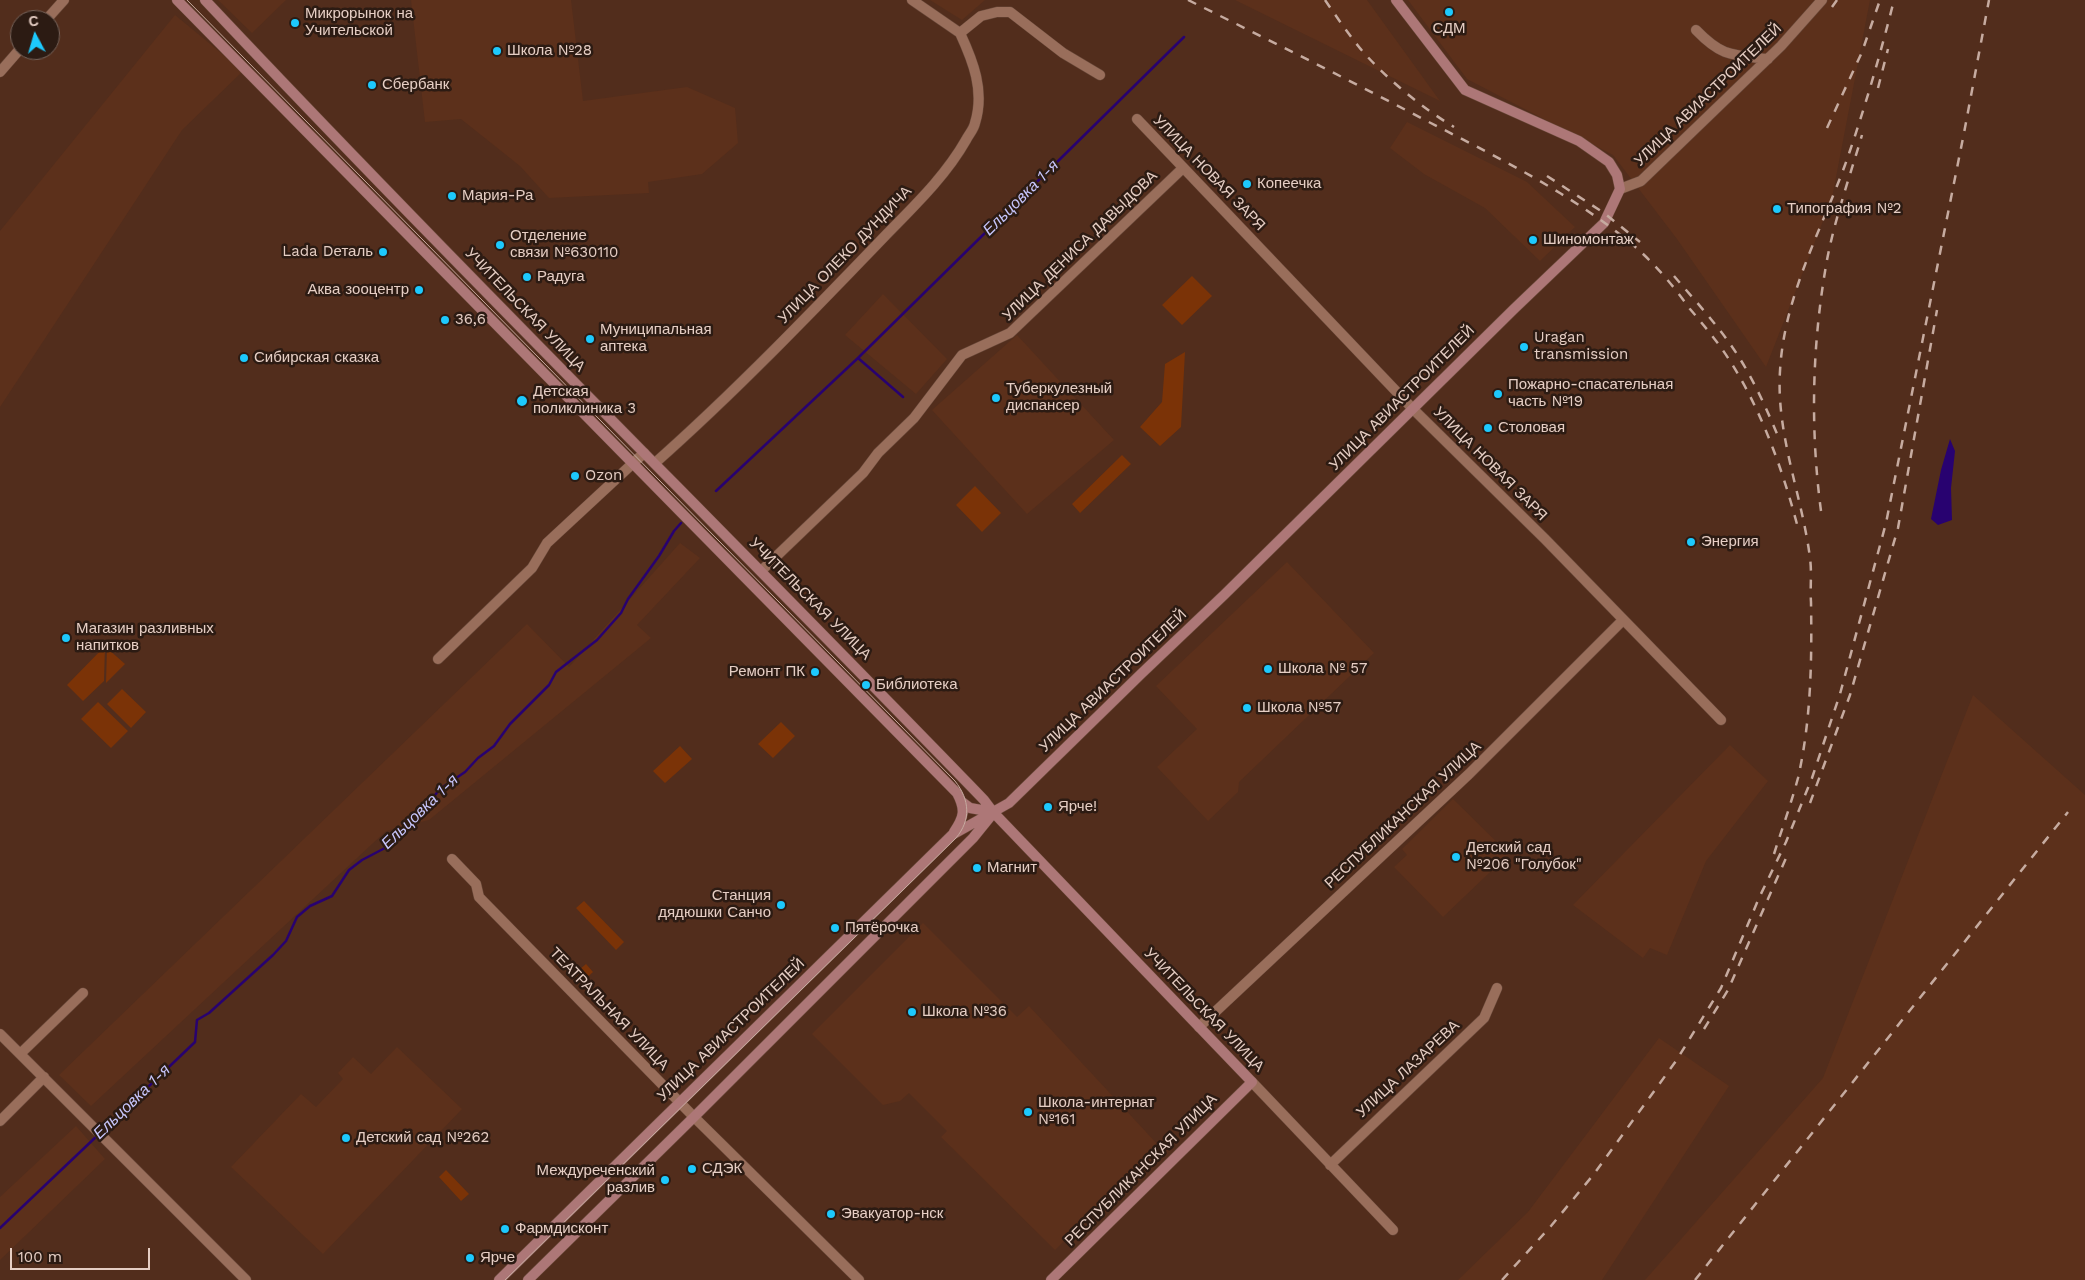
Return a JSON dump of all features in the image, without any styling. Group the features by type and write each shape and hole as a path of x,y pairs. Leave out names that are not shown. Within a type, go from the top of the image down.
{"main road":[{"name":"УЧИТЕЛЬСКАЯ УЛИЦА","path":"177,0 634,463 950,786 962,802"},
{"name":"УЧИТЕЛЬСКАЯ УЛИЦА","path":"205,0 481,287 762,571 984,800 993,812 1252,1082"},
{"path":"1396,0 1466,90 1579,141 1609,162 1617,175 1620,188"},
{"name":"УЛИЦА АВИАСТРОИТЕЛЕЙ","path":"499,1280 952,835 1009,803 1604,222 1620,188"},
{"path":"962,802 970,808 993,812"},
{"path":"952,835 963,818 962,802"},
{"name":"УЛИЦА АВИАСТРОИТЕЛЕЙ","path":"528,1280 973,838 993,812"},
{"name":"РЕСПУБЛИКАНСКАЯ УЛИЦА","path":"1051,1280 1252,1082"}],"street":[{"path":"55,10 64,0"},
{"path":"912,0 960,33 982,16 997,12 1010,12 1063,53 1100,74"},
{"name":"УЛИЦА АВИАСТРОИТЕЛЕЙ","path":"1620,188 1641,181 1768,59 1822,0"},
{"path":"1696,30 1710,45 1730,55 1768,59"},
{"name":"УЛИЦА ОЛЕКО ДУНДИЧА","path":"655,463 726,396 857,265 927,193 955,159 975,124 980,94 973,62 960,33"},
{"path":"0,72 11,60"},
{"name":"УЛИЦА НОВАЯ ЗАРЯ","path":"1137,119 1413,409 1544,539 1721,720"},
{"name":"УЛИЦА ДЕНИСА ДАВЫДОВА","path":"762,571 863,473 878,453 914,418 962,355 1010,333 1183,168"},
{"path":"438,659 532,568 547,543 644,453"},
{"name":"РЕСПУБЛИКАНСКАЯ УЛИЦА","path":"1199,1027 1469,774 1623,620"},
{"name":"ТЕАТРАЛЬНАЯ УЛИЦА","path":"452,859 476,884 479,897 679,1102 859,1280"},
{"name":"УЛИЦА ЛАЗАРЕВА","path":"1330,1165 1484,1018 1497,988"},
{"path":"20,1054 83,993"},
{"path":"0,1034 246,1280"},
{"path":"0,1121 44,1077"},
{"name":"УЧИТЕЛЬСКАЯ УЛИЦА","path":"1252,1082 1393,1230"}],"shaded area":[{"path":"218,0 286,0 252,33"},
{"path":"411,0 571,0 583,101 687,87 735,108 738,143 702,174 648,182 649,193 549,198 520,166 461,119 425,122"},
{"path":"930,0 985,0 962,20"},
{"path":"1235,0 1367,0 1440,101"},
{"path":"1408,0 1870,0 1832,198 1766,367 1677,239 1613,155 1467,79"},
{"path":"175,15 243,71 182,130 0,407 0,231"},
{"path":"1407,122 1527,182 1575,227 1540,261 1485,208 1424,174 1390,148"},
{"path":"1192,276 1212,296 1182,325 1162,305"},
{"path":"883,294 947,359 916,394 845,335"},
{"path":"1017,335 1114,440 1027,514 932,410"},
{"path":"1185,352 1181,427 1160,446 1140,427 1162,402 1165,364"},
{"path":"1950,439 1955,451 1951,488 1952,520 1938,525 1931,519 1941,470"},
{"path":"1122,455 1131,464 1080,513 1072,504"},
{"path":"975,486 1001,513 982,532 956,505"},
{"path":"680,543 700,558 637,625 651,638 429,820 386,831 91,1106 59,1075 527,624 569,667"},
{"name":"Школа №57","path":"1287,562 1374,653 1239,782 1238,792 1208,821 1157,767 1197,729 1156,686"},
{"path":"105,646 104,681 83,701 67,685"},
{"path":"107,648 125,664 106,683"},
{"path":"122,689 146,712 131,728 107,704"},
{"path":"1973,695 2085,795 2085,1280 1645,1280 1823,1078"},
{"path":"98,702 128,731 111,748 81,719"},
{"path":"781,722 795,736 773,758 758,744"},
{"path":"1730,745 1768,781 1706,861 1667,955 1650,948 1643,958 1573,905"},
{"path":"680,746 692,759 665,783 653,771"},
{"name":"Детский сад №206 \"Голубок\"","path":"1453,799 1508,855 1443,917 1394,867 1407,855 1402,849"},
{"path":"584,901 624,942 616,950 576,908"},
{"name":"Школа-интернат №161","path":"923,923 1017,1017 1029,1006 1159,1146 1055,1250 941,1137 947,1131 909,1093 900,1101 883,1105 812,1034"},
{"path":"586,964 593,972 581,983 573,975"},
{"path":"1659,1038 1729,1086 1602,1280 1458,1280 1528,1212"},
{"name":"Детский сад №262","path":"397,1047 462,1109 323,1254 231,1167 301,1094 316,1107 343,1079 338,1073 353,1057 371,1074"},
{"path":"76,1126 105,1159 0,1260 0,1197"},
{"path":"446,1170 469,1194 461,1201 439,1177"}],"waterway":[{"name":"Ельцовка 1-я","path":"858,358 1184,37"},
{"name":"Ельцовка 1-я","path":"716,491 858,358 903,397"},
{"name":"Ельцовка 1-я","path":"102,1131 195,1042 197,1020 209,1013 273,955 286,941 297,917 310,906 332,896 349,870 362,860 385,848 396,836 407,829 440,789 465,772 478,758 494,746 510,724 549,685 556,672 597,640 621,613 628,599 681,523"},
{"name":"Ельцовка 1-я","path":"0,1228 98,1135"}],"tram line":[{"path":"187,0 955,781 964,795 966,803 966,817 961,831 956,838 505,1280"}],"railway":[{"path":"1188,0 1528,174 1579,205 1627,240 1669,281 1735,369 1768,437 1785,484 1799,532"},
{"path":"1325,0 1359,47 1379,69 1416,101 1454,127"},
{"path":"1832,7 1837,0"},
{"path":"1827,128 1862,52 1880,0"},
{"path":"1774,854 1798,778 1806,735 1810,691 1811,646 1810,558 1782,418 1780,371 1783,344 1788,317 1796,291 1859,124 1894,0"},
{"path":"1502,1280 1551,1226 1594,1174 1676,1061 1721,988 1759,898 1786,842 1812,778 1840,694 1886,523 1989,0"},
{"path":"1878,88 1888,49"},
{"path":"1821,511 1817,480 1814,417 1818,323 1830,244 1862,135"},
{"path":"1547,176 1604,213 1640,242"},
{"path":"1674,276 1736,353 1757,390 1780,441"},
{"path":"1810,803 1850,695 1898,528 1937,310"},
{"path":"1695,1280 2068,812"},
{"path":"1704,1029 1728,990 1786,858"}],"place":[{"name":"СДМ","path":"1449,12"},
{"name":"Микрорынок на Учительской","path":"295,23"},
{"name":"Школа №28","path":"497,51"},
{"name":"Сбербанк","path":"372,85"},
{"name":"Копеечка","path":"1247,184"},
{"name":"Мария-Ра","path":"452,196"},
{"name":"Типография №2","path":"1777,209"},
{"name":"Шиномонтаж","path":"1533,240"},
{"name":"Отделение связи №630110","path":"500,245"},
{"name":"Lada Dеталь","path":"383,252"},
{"name":"Радуга","path":"527,277"},
{"name":"Аква зооцентр","path":"419,290"},
{"name":"36,6","path":"445,320"},
{"name":"Муниципальная аптека","path":"590,339"},
{"name":"Uragan transmission","path":"1524,347"},
{"name":"Сибирская сказка","path":"244,358"},
{"name":"Пожарно-спасательная часть №19","path":"1498,394"},
{"name":"Туберкулезный диспансер","path":"996,398"},
{"name":"Детская поликлиника 3","path":"522,401"},
{"name":"Столовая","path":"1488,428"},
{"name":"Ozon","path":"575,476"},
{"name":"Энергия","path":"1691,542"},
{"name":"Магазин разливных напитков","path":"66,638"},
{"name":"Школа № 57","path":"1268,669"},
{"name":"Ремонт ПК","path":"815,672"},
{"name":"Библиотека","path":"866,685"},
{"name":"Школа №57","path":"1247,708"},
{"name":"Ярче!","path":"1048,807"},
{"name":"Детский сад №206 \"Голубок\"","path":"1456,857"},
{"name":"Магнит","path":"977,868"},
{"name":"Станция дядюшки Санчо","path":"781,905"},
{"name":"Пятёрочка","path":"835,928"},
{"name":"Школа №36","path":"912,1012"},
{"name":"Школа-интернат №161","path":"1028,1112"},
{"name":"Детский сад №262","path":"346,1138"},
{"name":"СДЭК","path":"692,1169"},
{"name":"Междуреченский разлив","path":"665,1180"},
{"name":"Эвакуатор-нск","path":"831,1214"},
{"name":"Фармдисконт","path":"505,1229"},
{"name":"Ярче","path":"470,1258"}]}
